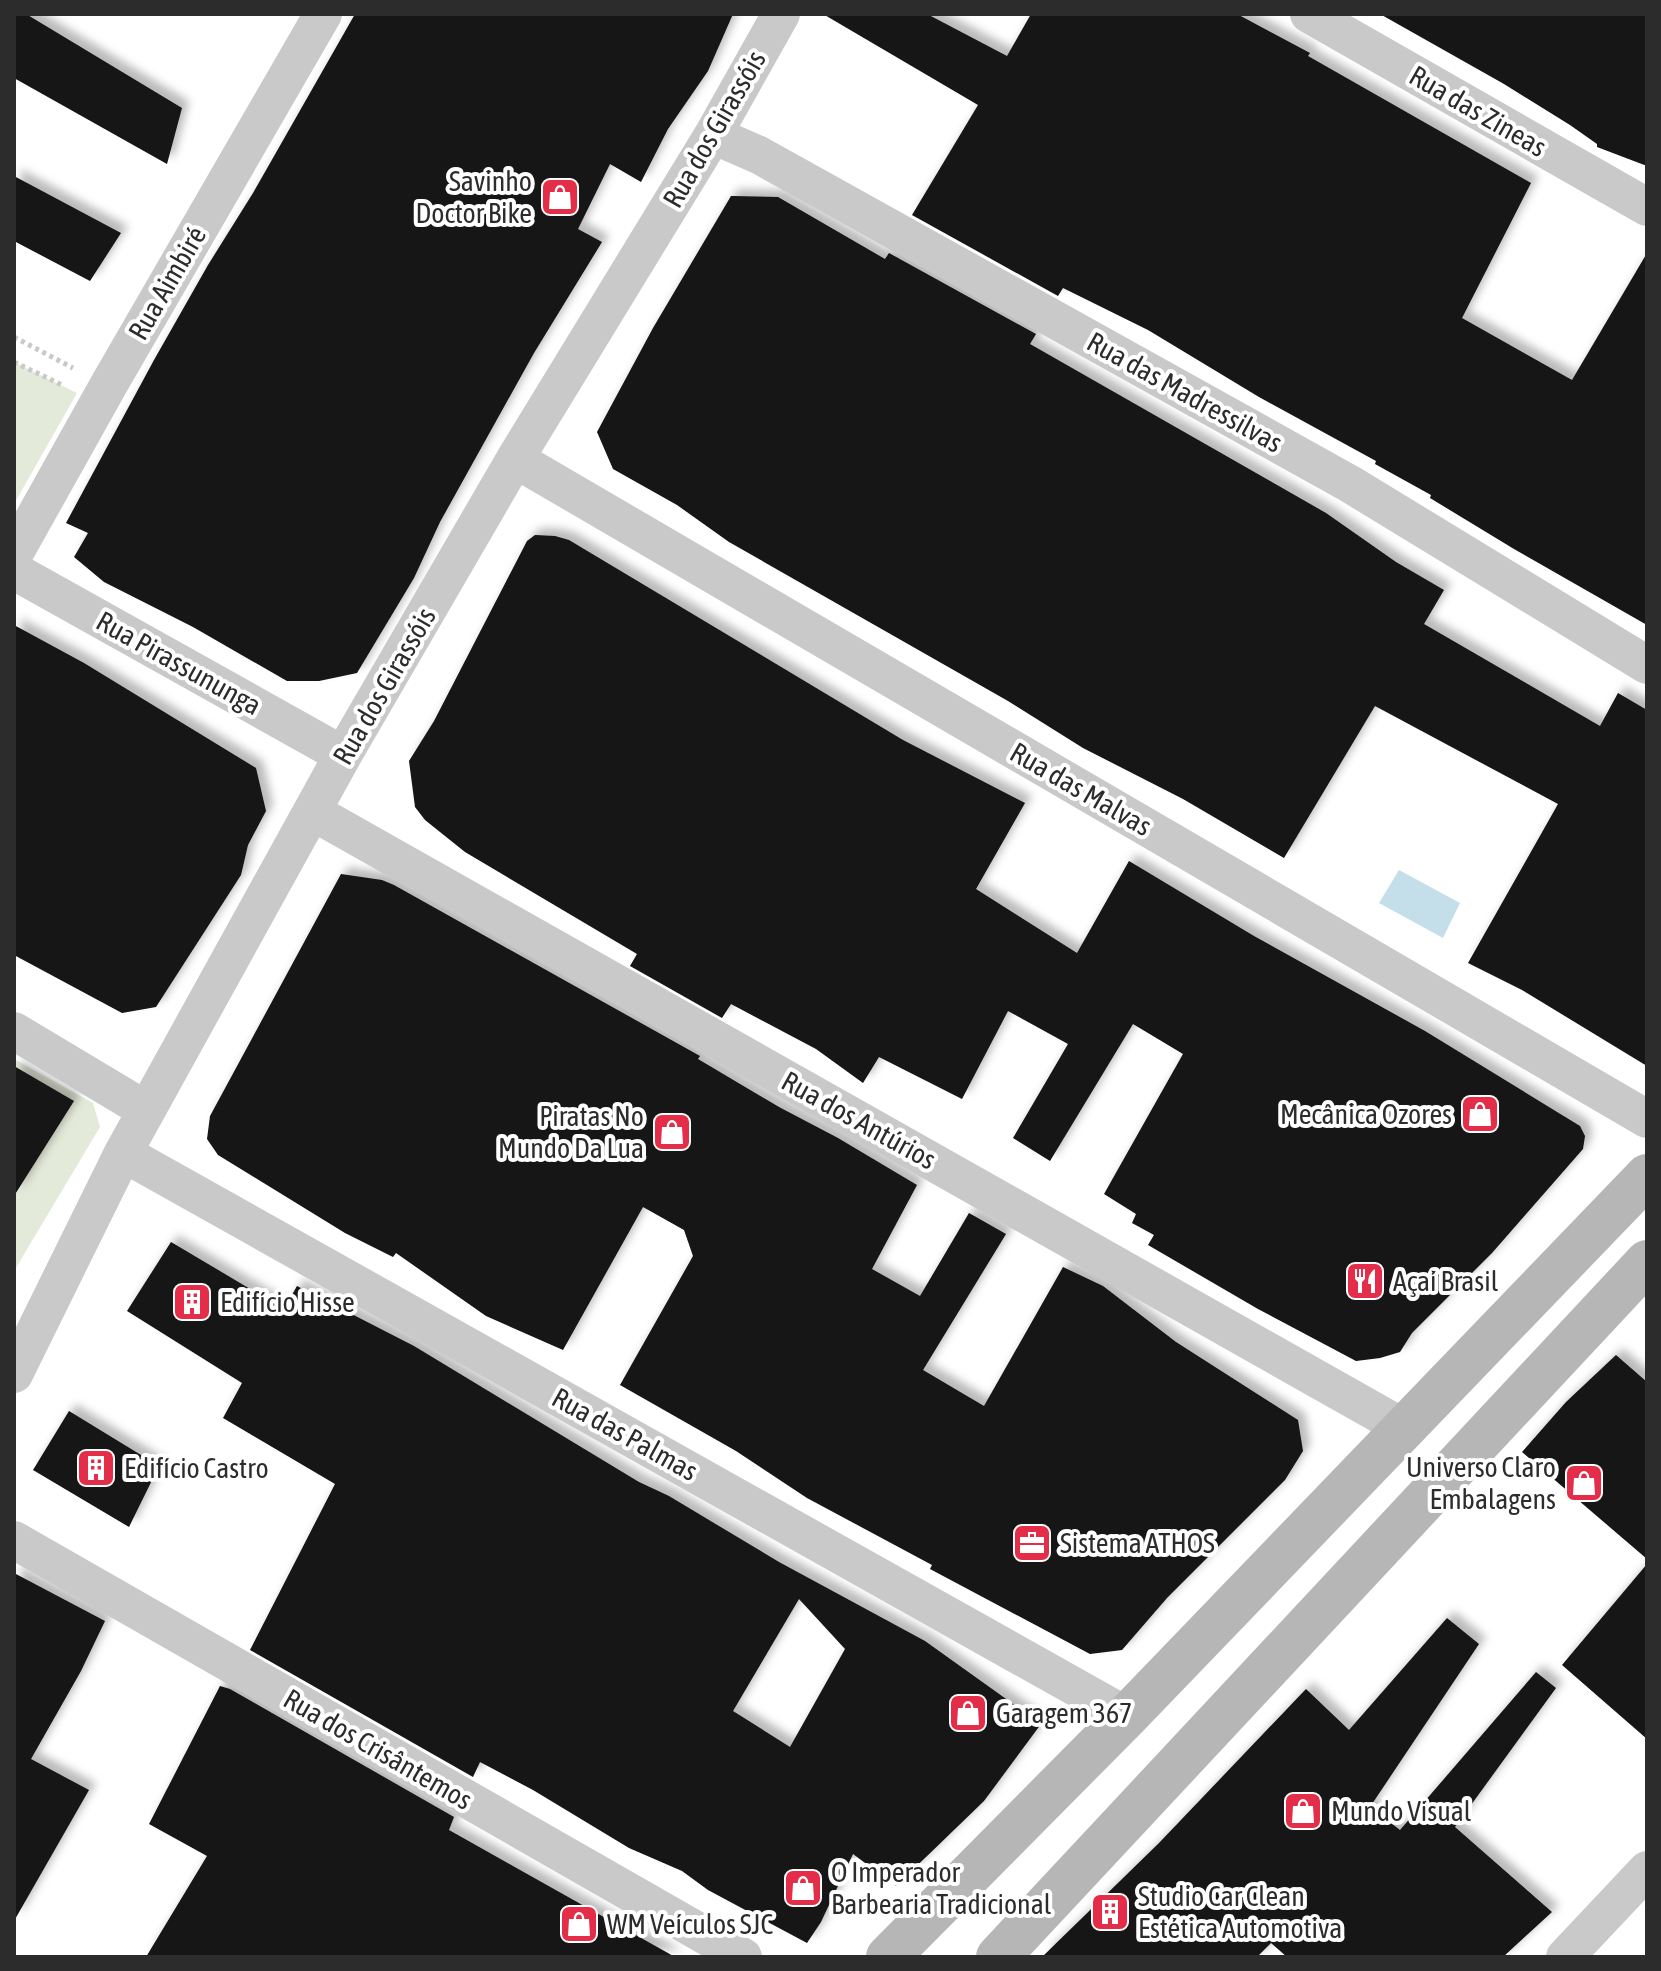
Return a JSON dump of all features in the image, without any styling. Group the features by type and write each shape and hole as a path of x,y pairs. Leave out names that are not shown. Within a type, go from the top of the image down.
{"main road":[{"path":"888,1957 1127,1716 1647,1176"},
{"path":"998,1957 1647,1262"}],"street":[{"name":"Rua Aimbiré","path":"14,554 323,14"},
{"name":"Rua dos Girassóis","path":"14,1374 123,1153 343,755 515,459 713,135 781,14"},
{"name":"Rua das Zineas","path":"1309,14 1647,207"},
{"name":"Rua das Madressilvas","path":"713,135 759,155 1350,484 1647,665"},
{"name":"Rua das Malvas","path":"515,459 1647,1119"},
{"name":"Rua Pirassununga","path":"14,571 343,755"},
{"name":"Rua dos Antúrios","path":"313,812 1404,1428"},
{"path":"14,1031 146,1110"},
{"name":"Rua das Palmas","path":"123,1153 1127,1716"},
{"name":"Rua dos Crisântemos","path":"14,1540 743,1957"},
{"path":"1565,1957 1647,1870"}],"path":[{"path":"14,337 108,386"},
{"path":"14,362 64,387"}],"green space":[{"path":"14,362 77,393 14,504"},
{"path":"14,1059 93,1103 100,1127 14,1271"}],"water":[{"path":"1399,870 1460,903 1443,938 1379,903"}],"building":[{"path":"14,14 26,14 182,108 167,164 14,78"},
{"path":"355,14 733,14 708,71 668,129 641,182 610,164 578,229 602,242 534,353 440,522 414,578 357,673 319,681 287,681 193,627 104,582 74,557 88,533 66,523 154,360"},
{"path":"823,14 927,14 1007,56 1031,14 1237,14 1310,53 1308,56 1531,183 1462,318 1572,380 1647,253 1647,625 1514,549 1430,498 1431,495 1375,464 1376,461 1259,397 1148,330 1063,288 1058,296 912,215 978,105"},
{"path":"1380,14 1647,14 1647,166 1597,147 1570,125 1504,84"},
{"path":"14,176 121,233 90,281 14,241"},
{"path":"731,196 778,197 885,259 889,253 1036,334 1030,344 1326,513 1396,562 1444,590 1424,624 1600,726 1618,693 1647,710 1647,1066 1522,990 1468,963 1558,804 1375,706 1284,858 1183,799 1083,748 1008,701 729,542 677,505 613,469 597,432 653,328"},
{"path":"535,535 569,540 903,740 1025,803 976,889 1077,953 1129,861 1254,936 1425,1031 1580,1126 1585,1136 1583,1149 1492,1253 1412,1333 1400,1352 1356,1361 1148,1245 1154,1235 1132,1223 1136,1214 1104,1194 1183,1054 1133,1024 1050,1161 1013,1138 1068,1044 1008,1011 962,1099 879,1057 863,1083 816,1049 731,1004 722,1018 630,966 637,954 465,852 425,820 415,807 409,761 434,721 527,541"},
{"path":"14,625 84,663 256,768 266,811 248,845 241,875 156,1007 122,1013 14,955"},
{"path":"341,874 382,880 394,885 700,1056 698,1059 917,1185 872,1269 920,1296 969,1213 1006,1234 923,1370 984,1406 1063,1267 1103,1286 1176,1342 1298,1420 1303,1451 1285,1480 1167,1598 1122,1650 1090,1654 930,1569 932,1565 807,1498 736,1451 620,1385 693,1256 684,1230 643,1207 563,1350 486,1316 396,1253 393,1257 345,1233 218,1155 207,1139 210,1116"},
{"path":"14,1066 74,1101 14,1196"},
{"path":"171,1242 284,1309 297,1286 414,1346 639,1482 925,1641 1041,1724 984,1801 896,1886 853,1854 821,1922 807,1943 708,1890 682,1871 629,1848 480,1762 473,1777 250,1650 335,1484 223,1418 242,1383 127,1311","holes":["799,1599 845,1649 790,1747 733,1711"]},
{"path":"1616,1355 1647,1382 1647,1559 1522,1452 1566,1402"},
{"name":"Edifício Castro","path":"69,1411 159,1466 129,1527 33,1470"},
{"path":"1647,1564 1647,1739 1562,1665"},
{"path":"14,1573 105,1621 81,1671 31,1759 89,1790 14,1921"},
{"path":"1447,1618 1479,1644 1370,1807 1400,1830 1536,1672 1556,1688 1455,1827 1552,1912 1503,1957 1287,1957 1271,1943 1257,1957 1042,1957 1159,1843 1306,1689 1349,1730"},
{"path":"220,1686 454,1817 449,1830 675,1957 146,1957 207,1856 149,1824"}],"place":[{"name":"Savinho Doctor Bike","path":"560,197"},
{"name":"Mecânica Ozores","path":"1480,1114"},
{"name":"Piratas No Mundo Da Lua","path":"672,1132"},
{"name":"Açaí Brasil","path":"1365,1281"},
{"name":"Edifício Hisse","path":"192,1302"},
{"name":"Edifício Castro","path":"96,1468"},
{"name":"Universo Claro Embalagens","path":"1584,1483"},
{"name":"Sistema ATHOS","path":"1032,1543"},
{"name":"Garagem 367","path":"968,1713"},
{"name":"Mundo Visual","path":"1303,1811"},
{"name":"O Imperador Barbearia Tradicional","path":"803,1888"},
{"name":"Studio Car Clean Estética Automotiva","path":"1110,1912"},
{"name":"WM Veículos SJC","path":"579,1924"}]}
